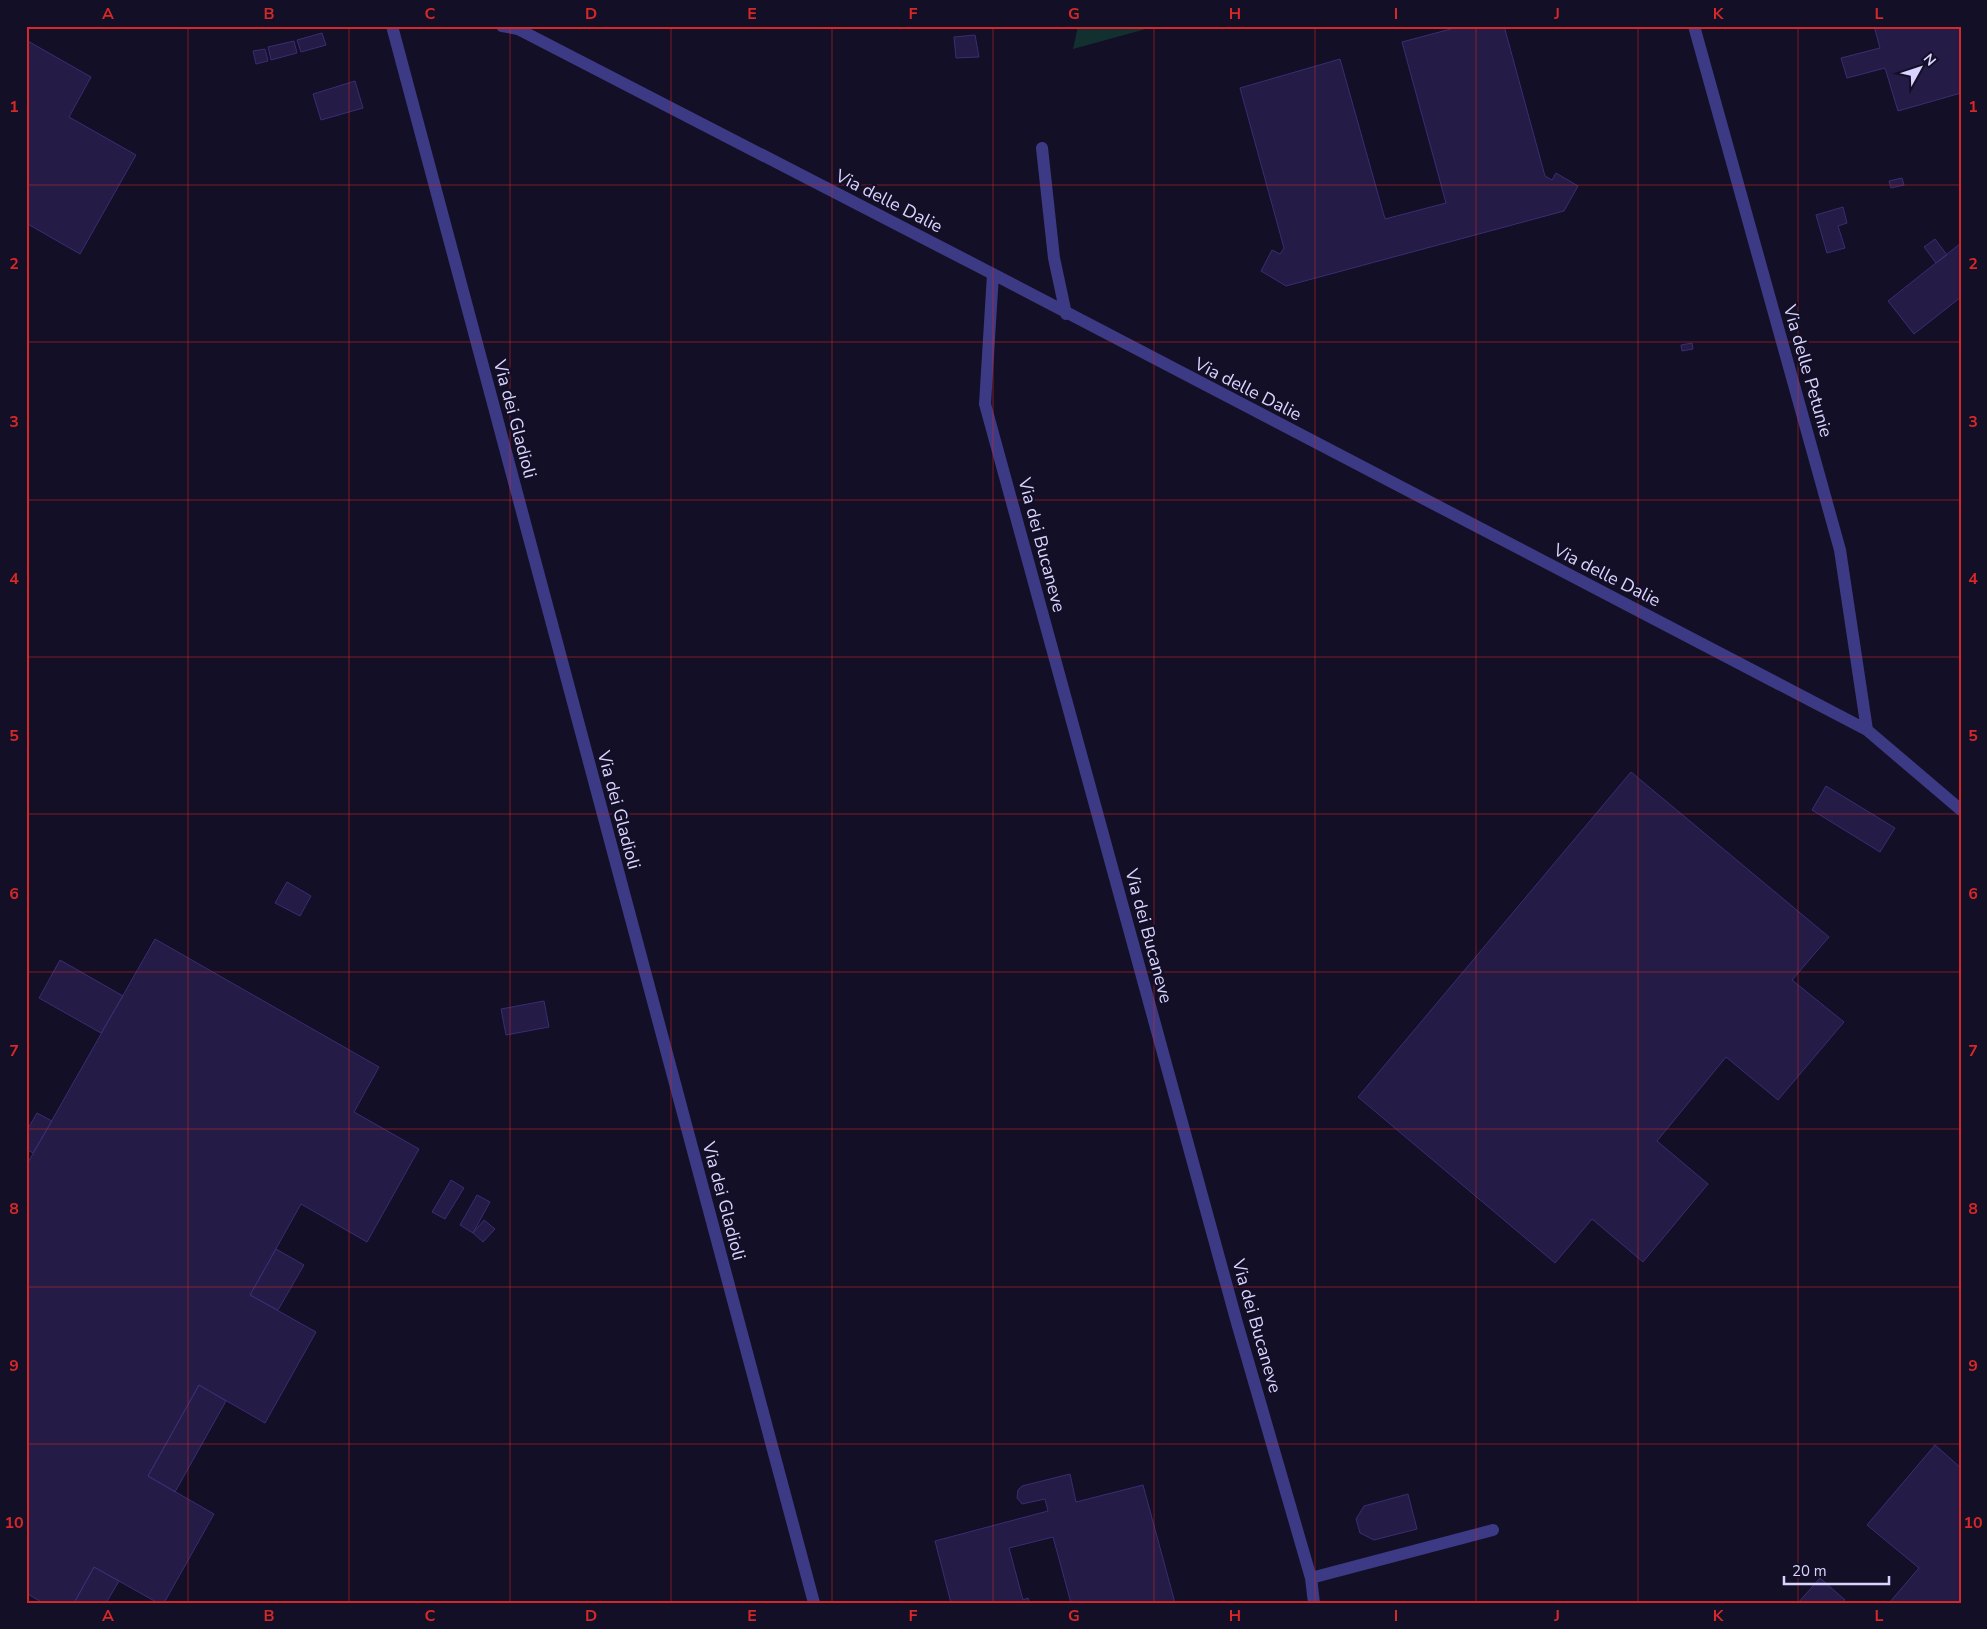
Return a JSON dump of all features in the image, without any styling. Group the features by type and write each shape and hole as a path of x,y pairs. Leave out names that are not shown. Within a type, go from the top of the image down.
{"street":[{"name":"Via dei Gladioli","path":"392,26 814,1603"},
{"name":"Via delle Dalie","path":"502,26 518,29 993,274 1066,314 1867,730 1961,810"},
{"name":"Via delle Petunie","path":"1694,26 1840,550 1867,730"},
{"path":"1042,148 1054,258 1066,314"},
{"name":"Via dei Bucaneve","path":"993,274 985,404 1237,1323 1311,1578 1314,1603"},
{"path":"1311,1578 1493,1530"}],"green space":[{"path":"1078,26 1157,26 1073,49"}],"building":[{"path":"1462,26 1504,26 1545,176 1552,180 1556,173 1578,186 1564,211 1286,286 1261,271 1272,250 1280,254 1284,248 1240,88 1340,59 1385,219 1446,203 1402,42"},
{"path":"1874,26 1961,26 1961,93 1898,111 1885,68 1847,78 1841,58 1880,48"},
{"path":"322,33 326,45 301,52 297,40"},
{"path":"975,35 979,57 956,58 954,37"},
{"path":"26,40 91,77 69,117 136,155 80,254 26,223"},
{"path":"294,41 297,53 271,60 268,47"},
{"path":"265,49 268,61 256,64 253,51"},
{"path":"355,81 363,108 321,120 313,94"},
{"path":"1902,178 1904,185 1891,188 1889,181"},
{"path":"1843,207 1847,223 1838,226 1845,248 1827,253 1816,215"},
{"path":"1935,239 1947,255 1936,263 1924,247"},
{"path":"1961,243 1961,297 1914,334 1888,301"},
{"path":"1692,343 1693,349 1682,351 1681,345"},
{"path":"1631,772 1829,937 1792,980 1844,1022 1778,1100 1726,1057 1657,1141 1708,1184 1643,1262 1592,1219 1555,1263 1358,1097"},
{"path":"1826,786 1895,828 1880,852 1812,810"},
{"path":"287,882 311,896 300,916 275,903"},
{"path":"155,939 379,1067 354,1112 419,1149 367,1242 301,1204 250,1295 316,1332 265,1423 199,1385 148,1476 214,1514 164,1603 158,1603 94,1567 74,1603 43,1603 26,1593 26,1166"},
{"path":"60,960 123,996 101,1033 39,998"},
{"path":"544,1001 549,1027 506,1035 501,1009"},
{"path":"37,1113 52,1121 33,1153 26,1149 26,1132"},
{"path":"451,1180 464,1188 445,1219 432,1212"},
{"path":"477,1195 490,1202 473,1233 460,1225"},
{"path":"484,1220 495,1229 483,1242 473,1233"},
{"path":"276,1249 304,1265 278,1310 250,1295"},
{"path":"199,1385 226,1401 175,1492 148,1476"},
{"path":"1935,1445 1961,1468 1961,1603 1889,1603 1919,1568 1867,1525"},
{"path":"1070,1474 1076,1502 1143,1485 1175,1603 1071,1603 1053,1537 1009,1548 1023,1600 1028,1598 1030,1603 951,1603 935,1541 1048,1511 1045,1499 1022,1504 1017,1498 1018,1490 1022,1486"},
{"path":"1408,1494 1417,1529 1374,1540 1360,1533 1356,1519 1364,1506"},
{"path":"94,1567 119,1581 106,1603 74,1603"},
{"path":"1820,1578 1845,1600 1843,1603 1798,1603"}]}
